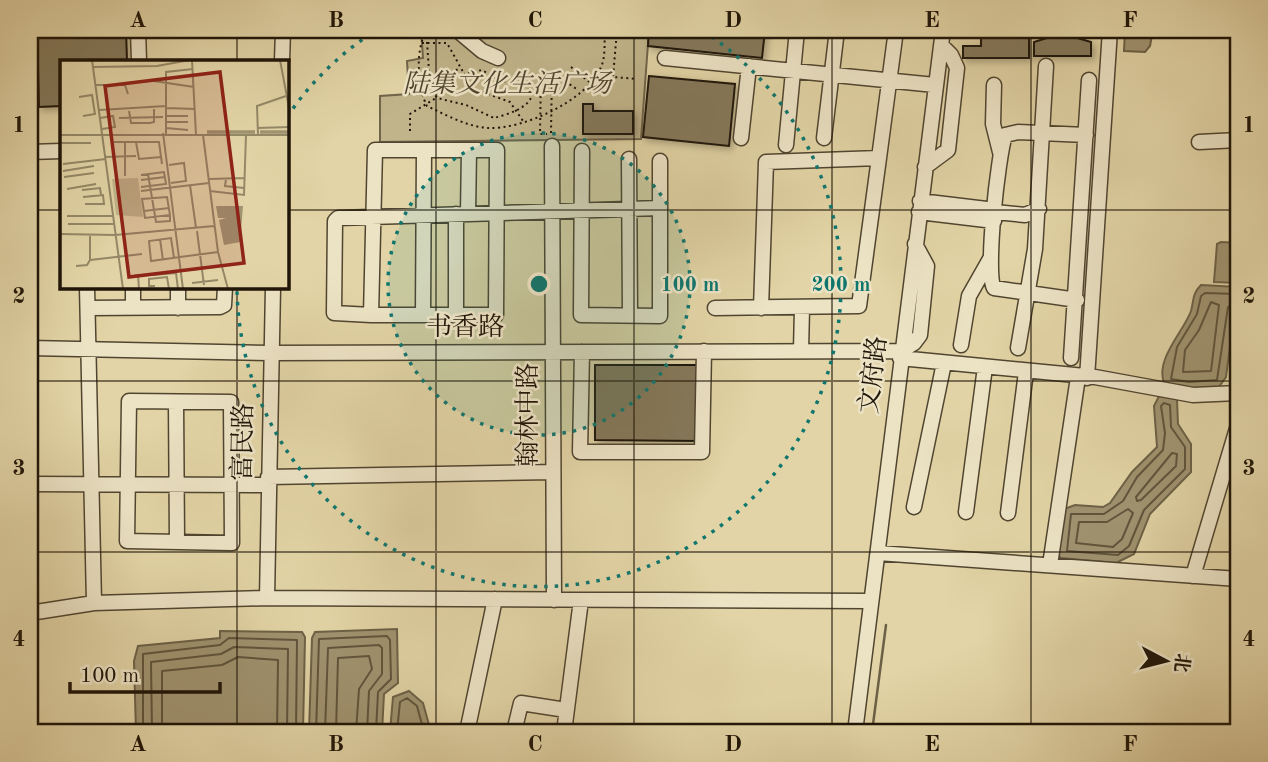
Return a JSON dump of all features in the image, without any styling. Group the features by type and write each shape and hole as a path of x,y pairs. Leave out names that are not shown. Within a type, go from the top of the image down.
{"street":[{"path":"138,30 139,60"},
{"path":"282,60 283,30"},
{"path":"457,30 482,51 498,58"},
{"path":"786,145 797,30"},
{"path":"824,138 837,30"},
{"path":"715,308 854,309 861,302 896,30"},
{"name":"文府路","path":"855,732 943,30"},
{"path":"1050,565 1082,378 1110,30"},
{"path":"925,167 948,150 957,68 951,55 941,45"},
{"path":"665,58 935,85"},
{"path":"1018,348 1027,294 1044,133 1046,65"},
{"path":"741,138 749,66"},
{"path":"1071,358 1077,300 1089,80"},
{"path":"994,85 993,124 1001,155"},
{"path":"1077,300 994,288 990,282 990,259 1005,135 1018,132 1086,135"},
{"path":"1199,142 1238,141"},
{"name":"翰林中路","path":"552,146 554,600"},
{"path":"371,315 372,216 375,206 375,150 498,150 497,214 496,315 456,315 423,315 371,315 340,315 334,313 335,221 342,217 372,216 462,214 497,214 552,213 660,208"},
{"path":"423,315 424,150"},
{"path":"456,315 469,150"},
{"path":"582,151 582,316 660,316 660,161"},
{"path":"30,152 60,152"},
{"path":"761,308 766,162 879,158"},
{"path":"629,159 629,316"},
{"path":"920,206 1034,216"},
{"path":"961,345 969,296 990,259"},
{"path":"88,289 94,603"},
{"path":"133,289 133,308"},
{"path":"178,289 178,308"},
{"path":"88,309 220,307 224,305 225,289"},
{"name":"富民路","path":"267,598 273,289"},
{"path":"801,351 802,308"},
{"name":"书香路","path":"30,348 270,353 801,351 901,354 944,363 1082,378 1095,377 1194,395 1238,393"},
{"path":"582,352 580,452 702,452 704,351"},
{"path":"914,507 944,363"},
{"path":"966,512 985,367"},
{"path":"1008,513 1026,372"},
{"path":"129,401 231,402 232,542 127,541 128,484 129,401"},
{"path":"176,402 177,542"},
{"path":"1193,576 1238,425"},
{"path":"30,484 231,485 268,481 553,472"},
{"path":"878,553 1238,579"},
{"path":"30,613 94,603 267,598 871,601"},
{"path":"467,732 495,599"},
{"path":"564,732 581,600"},
{"path":"514,732 521,703 566,710"}],"path":[{"path":"427,30 420,43 422,90 427,106"},
{"path":"494,30 495,35 502,39 507,38 510,30"},
{"path":"427,106 480,127 504,127 551,112 579,92 601,67 605,30"},
{"path":"617,30 612,77 637,79"},
{"path":"420,43 447,43 476,91 504,98 524,121"},
{"path":"427,43 430,85 437,97 467,105 494,118 528,105 531,100 533,94 526,84 500,81 482,70 464,74"},
{"path":"572,67 589,82"},
{"path":"430,85 461,68"},
{"path":"541,75 540,134 551,134 554,75 579,92"},
{"path":"540,94 552,94"},
{"path":"410,131 411,114 437,97"}],"green space":[{"name":"陆集文化生活广场","path":"421,30 649,30 641,139 380,142 380,96 409,94 407,61 423,58"}],"water":[{"path":"1125,30 1153,30 1150,46 1145,52 1124,51"},
{"path":"1238,243 1238,283 1214,282 1217,244"},
{"path":"1201,285 1238,287 1226,377 1218,388 1199,389 1164,383 1163,364 1191,311 1195,294"},
{"path":"1159,396 1177,399 1178,424 1191,444 1191,472 1150,514 1134,554 1116,563 1061,558 1058,555 1064,509 1075,505 1103,507 1110,503 1132,472 1157,447 1154,406"},
{"path":"397,629 398,683 384,694 382,732 309,732 312,638 315,632"},
{"path":"220,631 302,632 305,637 303,732 136,732 134,661 138,646 220,638"},
{"path":"409,691 423,703 431,732 390,732 393,697"}],"building":[{"path":"37,30 126,30 127,60 60,60 60,106 39,107"},
{"path":"649,30 765,30 762,58 648,46"},
{"path":"990,34 1000,34 1000,37 1029,37 1029,58 963,58 963,46 981,46 981,38 990,38"},
{"path":"1050,37 1074,37 1091,42 1091,56 1034,56 1034,42"},
{"path":"649,76 735,84 729,146 643,137"},
{"path":"583,104 593,104 593,111 633,111 633,134 583,134"},
{"path":"595,365 699,365 698,441 595,440"}],"waterway":[{"path":"872,732 886,625"}]}
